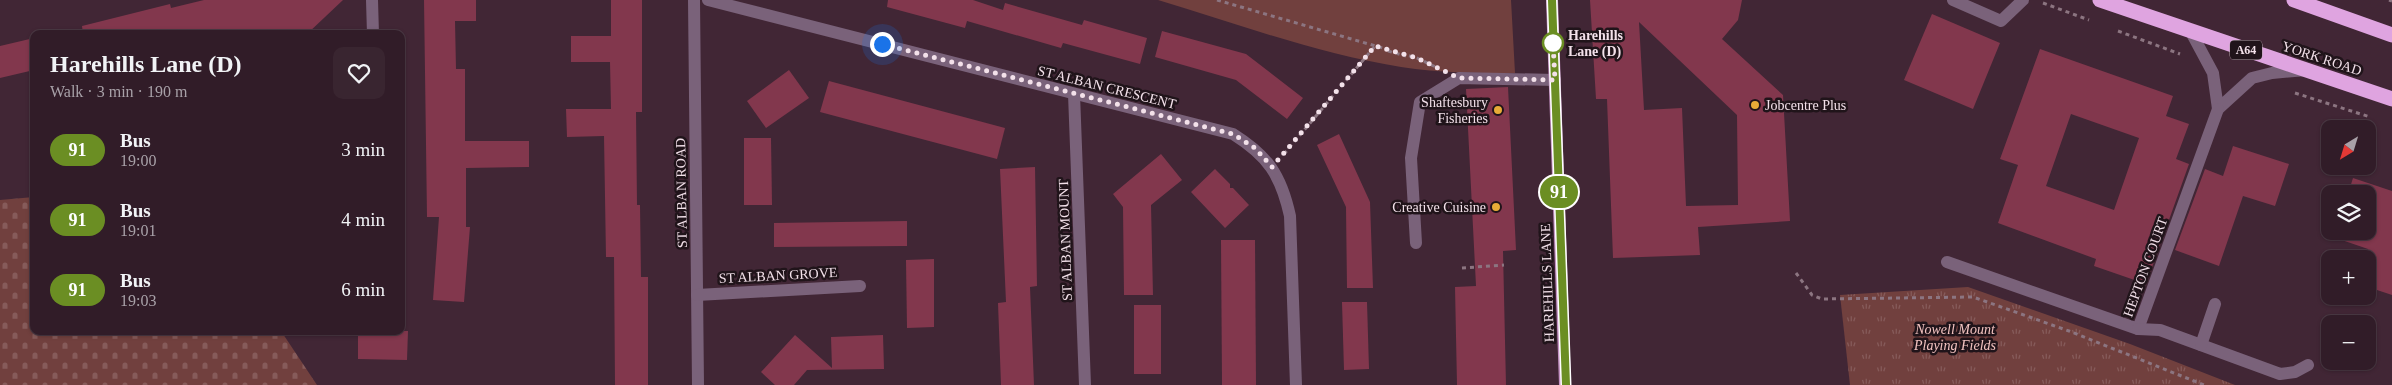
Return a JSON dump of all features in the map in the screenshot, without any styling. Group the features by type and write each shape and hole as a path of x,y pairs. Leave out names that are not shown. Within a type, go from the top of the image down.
{"highway":[{"name":"YORK ROAD","path":"2100,0 2392,99"},
{"path":"2294,0 2392,35"}],"main road":[{"name":"HAREHILLS LANE","path":"1552,0 1566,385"}],"street":[{"path":"372,0 373,30"},
{"name":"ST ALBAN ROAD","path":"694,0 698,385"},
{"name":"ST ALBAN CRESCENT","path":"708,0 1233,134 1255,148 1272,167 1284,191 1290,216 1296,385"},
{"path":"1953,0 2001,21 2023,0"},
{"name":"HEPTON COURT","path":"2191,32 2213,73 2218,109"},
{"name":"HEPTON COURT","path":"1947,262 2138,329 2218,109 2252,78 2272,73 2306,70"},
{"path":"1416,243 1411,158 1420,102 1459,78 1555,80"},
{"name":"ST ALBAN MOUNT","path":"1074,94 1086,385"},
{"name":"ST ALBAN GROVE","path":"697,295 860,286"},
{"path":"2201,345 2215,304"},
{"path":"2138,329 2160,330 2280,374 2295,372 2308,364"}],"path":[{"path":"1217,0 1417,58 1459,78"},
{"path":"1272,167 1375,46"},
{"path":"1462,268 1504,265"},
{"path":"1796,273 1812,295 1822,299 1974,297 2069,331 2204,385"}],"green space":[{"path":"1158,0 1511,0 1515,73 1472,73 1430,70 1370,61 1278,38"},
{"path":"30,197 30,335 284,335 317,385 0,385 0,200"},
{"name":"Nowell Mount Playing Fields","path":"1968,287 2130,344 2235,385 1850,385 1840,295"}],"building":[{"path":"204,0 343,0 311,30 82,30 82,26 170,4 171,8"},
{"path":"424,0 476,0 476,21 455,21 456,69 465,69 465,141 529,141 529,167 466,168 466,227 470,227 464,302 433,300 439,217 427,217"},
{"path":"611,0 642,0 642,112 636,112 637,205 640,205 641,277 648,277 648,385 615,385 614,257 606,257 604,136 567,137 566,109 611,109 610,62 571,62 571,36 611,36"},
{"path":"888,0 973,0 1003,10 1005,3 1082,25 1084,20 1147,38 1140,64 1063,43 1061,48 967,21 965,28 887,7"},
{"path":"1590,0 1742,0 1738,20 1722,39 1783,95 1790,221 1698,227 1700,255 1613,258 1607,99 1596,99","holes":["1639,22 1737,115 1738,205 1686,206 1682,108 1644,110"]},
{"path":"1932,14 2000,43 1973,109 1904,80"},
{"path":"1162,31 1246,54 1303,98 1287,119 1236,80 1155,57"},
{"path":"30,39 30,71 0,78 0,46"},
{"path":"2040,49 2173,96 2166,116 2189,124 2176,159 2189,164 2146,284 2094,266 2096,259 1998,223 2018,165 2000,159","holes":["2071,114 2139,138 2114,210 2046,186"]},
{"path":"789,70 809,98 766,128 747,101"},
{"path":"829,81 1005,128 997,159 820,112"},
{"path":"1508,87 1516,250 1503,251 1506,385 1457,385 1455,287 1476,286 1466,89"},
{"path":"1339,134 1370,202 1373,288 1347,288 1346,207 1317,145"},
{"path":"744,138 771,138 772,205 744,205"},
{"path":"2233,146 2289,164 2275,206 2243,196 2219,266 2175,250 2205,169 2223,176"},
{"path":"1161,154 1182,180 1151,205 1153,295 1124,295 1123,207 1113,194"},
{"path":"1035,167 1037,286 1030,287 1034,385 1001,385 998,303 1006,302 1000,169"},
{"path":"1215,169 1230,184 1230,188 1233,188 1249,205 1225,228 1191,192"},
{"path":"2353,178 2374,185 2351,185"},
{"path":"2376,186 2392,191 2392,295 2376,290 2376,250 2342,240 2376,240"},
{"path":"907,221 907,246 774,247 774,223"},
{"path":"1221,240 1255,240 1256,385 1222,385"},
{"path":"934,259 934,327 907,328 906,260"},
{"path":"1342,302 1367,302 1369,369 1344,370"},
{"path":"1134,305 1161,305 1161,374 1134,374"},
{"path":"405,331 408,331 407,360 358,359 358,335 405,335"},
{"path":"795,335 832,368 831,337 883,335 884,369 807,370 794,385 775,385 761,372"}],"bus line":[{"name":"91","path":"1552,0 1566,385"}],"place":[{"name":"Harehills Lane (D)","path":"1553,43"},
{"name":"Jobcentre Plus","path":"1755,105"},
{"name":"Shaftesbury Fisheries","path":"1498,110"},
{"name":"Creative Cuisine","path":"1496,207"}],"route":[{"path":"882,44 1233,134 1255,148 1272,167 1375,46 1417,58 1459,78 1555,80 1553,43"}]}
